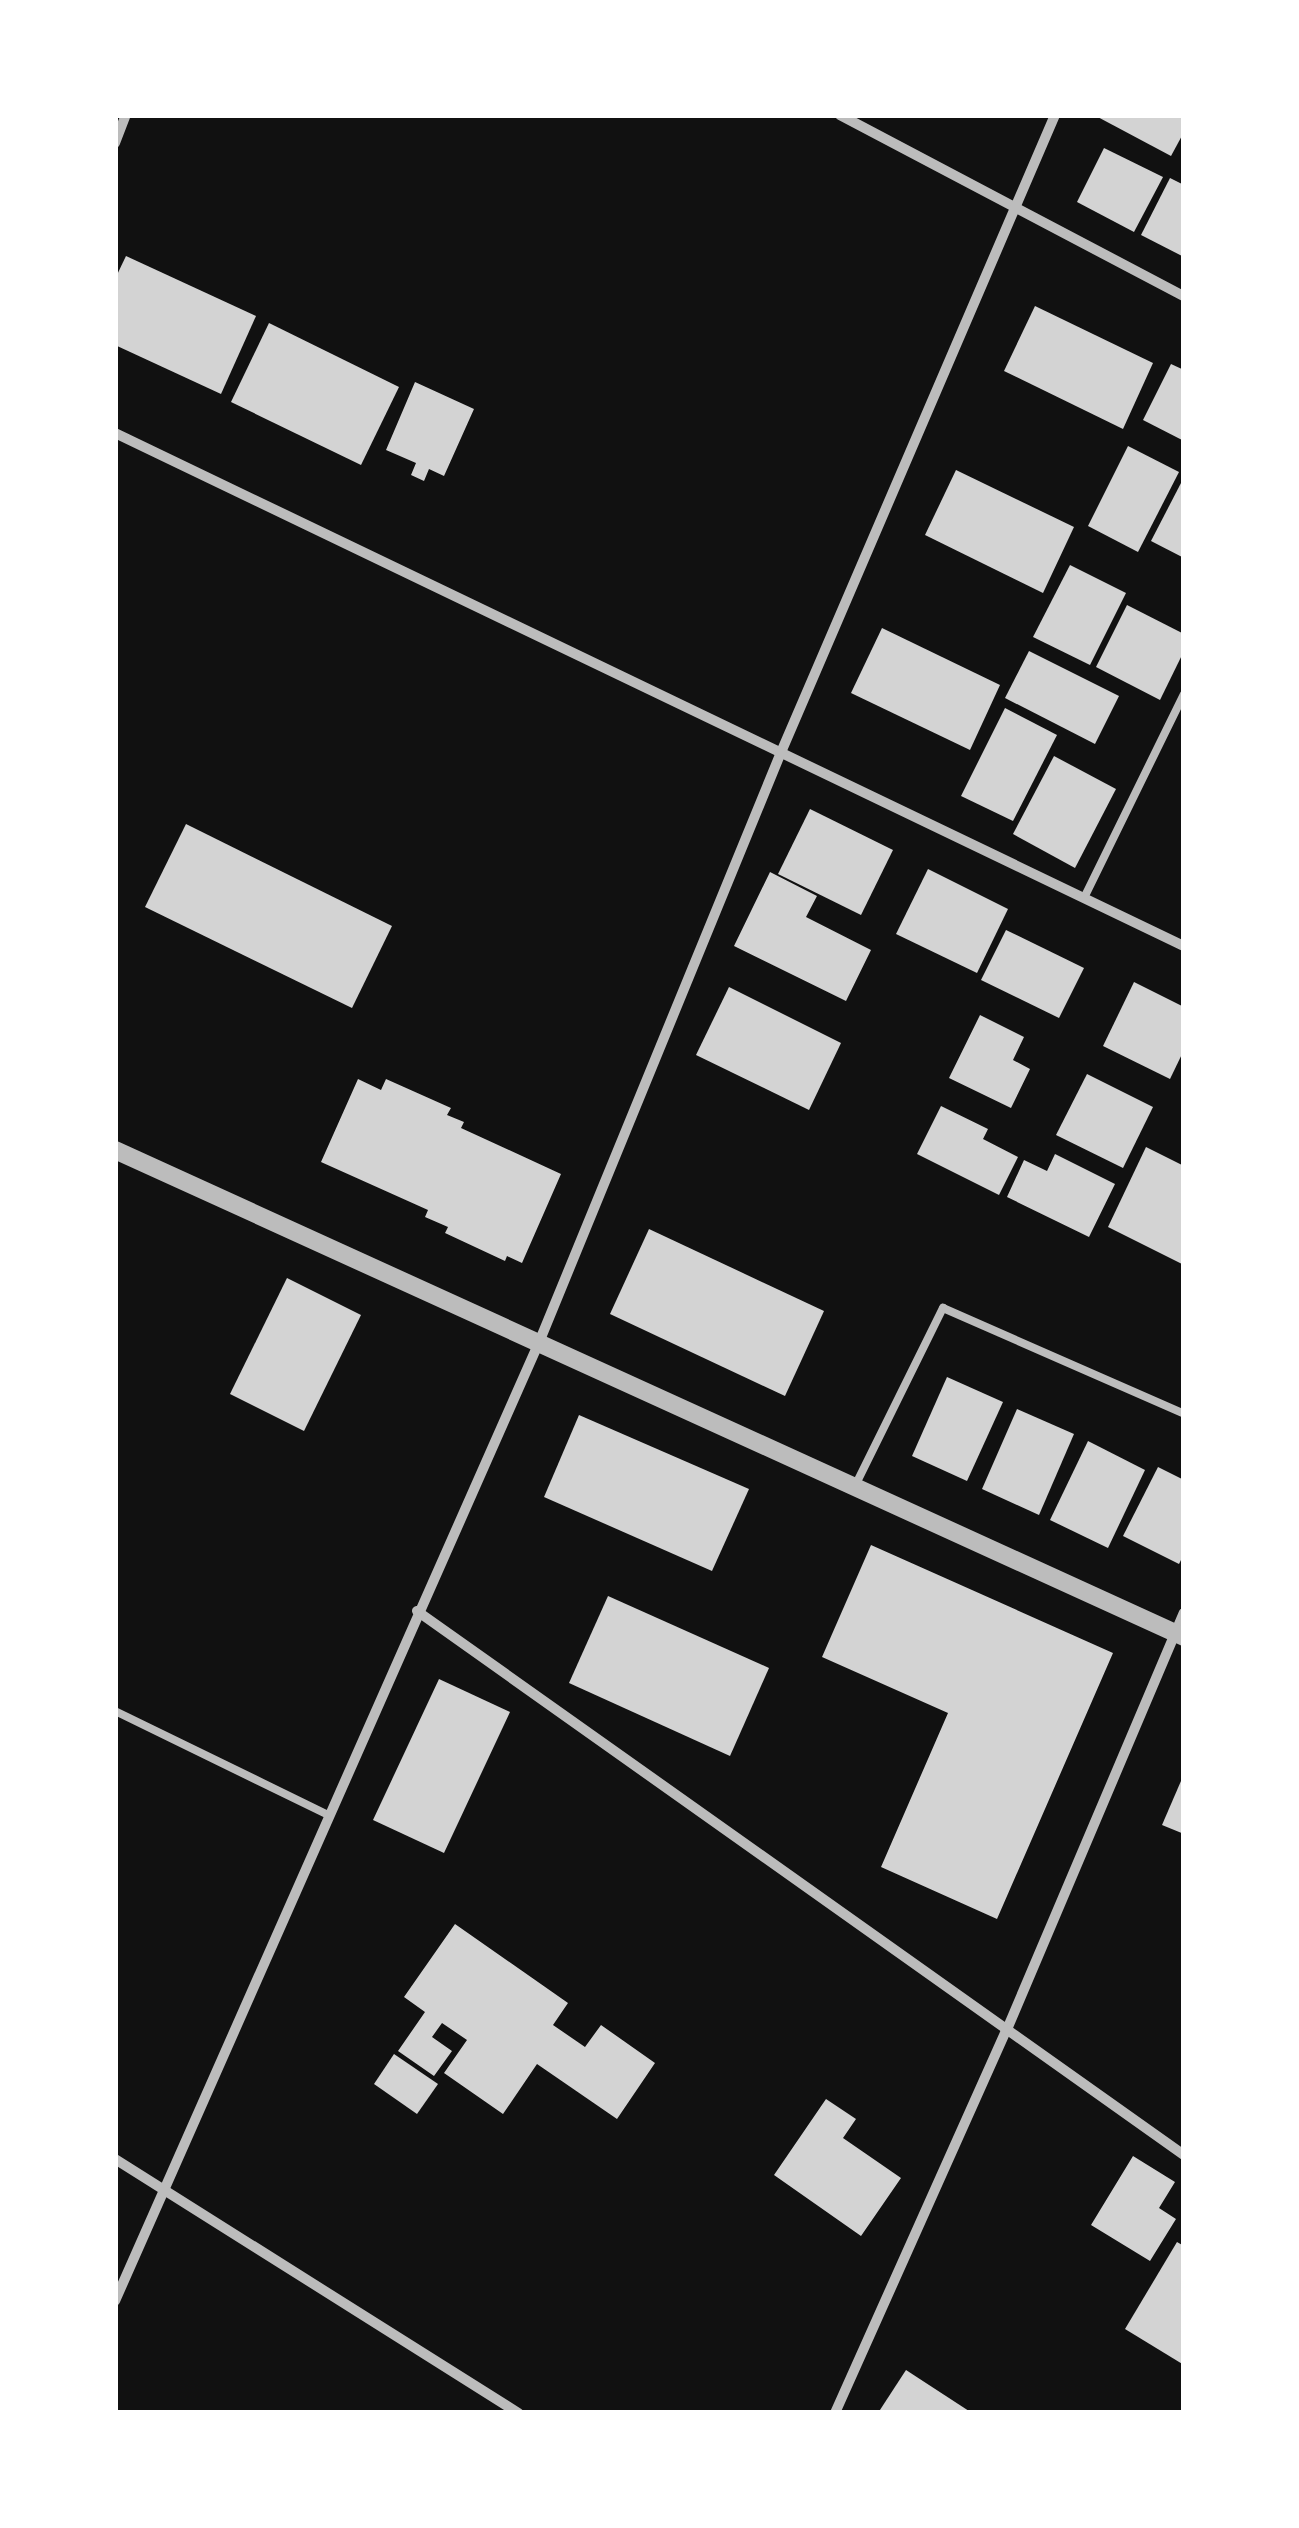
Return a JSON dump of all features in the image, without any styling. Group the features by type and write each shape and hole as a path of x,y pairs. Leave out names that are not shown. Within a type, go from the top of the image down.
{"street":[{"path":"115,143 126,115"},
{"path":"840,115 1184,296"},
{"path":"115,2301 540,1340 782,750 1054,115"},
{"path":"115,434 782,750 1184,946"},
{"path":"115,1150 540,1340 1178,1635"},
{"path":"417,1611 1008,2027 1184,2156"},
{"path":"834,2413 1008,2027 1178,1635 1184,1613"},
{"path":"115,2159 519,2413"}],"lane":[{"path":"1084,898 1184,694"},
{"path":"855,1486 943,1308 1184,1414"},
{"path":"115,1711 330,1816"}],"building":[{"path":"1094,115 1184,115 1184,132 1171,156"},
{"path":"1104,148 1163,177 1134,232 1077,202"},
{"path":"1170,178 1184,185 1184,257 1141,235"},
{"path":"126,256 256,316 221,394 115,345 115,279"},
{"path":"1035,306 1153,363 1123,429 1004,371"},
{"path":"269,323 399,387 361,465 231,402"},
{"path":"1171,364 1184,370 1184,441 1143,420"},
{"path":"415,382 474,409 444,476 429,469 424,481 411,475 416,463 386,450"},
{"path":"1128,446 1179,472 1138,552 1088,526"},
{"path":"956,470 1074,527 1043,593 925,535"},
{"path":"1181,483 1184,485 1184,558 1151,541"},
{"path":"1070,565 1126,593 1090,665 1033,637"},
{"path":"1127,605 1184,634 1184,651 1160,700 1096,667"},
{"path":"882,628 1000,685 970,750 851,693"},
{"path":"1029,651 1119,696 1095,744 1005,698"},
{"path":"1005,708 1057,735 1013,821 961,796"},
{"path":"1054,756 1116,789 1075,868 1013,834"},
{"path":"810,809 893,850 861,915 778,874"},
{"path":"186,824 392,926 352,1008 145,907"},
{"path":"928,869 1008,909 977,973 896,934"},
{"path":"770,872 817,896 806,917 871,950 846,1001 734,946"},
{"path":"1006,930 1084,968 1059,1018 981,980"},
{"path":"1134,982 1184,1007 1184,1050 1170,1079 1103,1046"},
{"path":"729,987 841,1043 809,1110 696,1055"},
{"path":"980,1015 1024,1037 1013,1060 1030,1069 1011,1108 949,1078"},
{"path":"1087,1074 1153,1107 1123,1168 1056,1135"},
{"path":"358,1079 381,1090 386,1079 451,1108 447,1115 464,1122 461,1128 561,1174 522,1263 507,1256 505,1261 445,1233 448,1227 425,1217 428,1210 321,1162"},
{"path":"941,1106 988,1129 983,1139 1018,1157 999,1195 917,1154"},
{"path":"1146,1147 1184,1166 1184,1265 1108,1227"},
{"path":"1055,1154 1115,1184 1089,1237 1007,1197 1024,1160 1047,1171"},
{"path":"649,1229 824,1311 785,1396 610,1314"},
{"path":"287,1278 361,1315 304,1431 230,1394"},
{"path":"947,1377 1003,1402 967,1481 912,1456"},
{"path":"1017,1409 1074,1434 1039,1515 982,1489"},
{"path":"579,1415 749,1489 712,1571 544,1497"},
{"path":"1088,1441 1145,1470 1108,1548 1050,1520"},
{"path":"1158,1467 1184,1480 1184,1554 1179,1564 1123,1536"},
{"path":"871,1545 1113,1653 997,1919 881,1867 948,1713 822,1657"},
{"path":"608,1596 769,1668 730,1756 569,1683"},
{"path":"439,1679 510,1712 444,1853 373,1820"},
{"path":"1184,1774 1184,1834 1162,1825"},
{"path":"455,1924 568,2003 553,2025 585,2047 601,2025 655,2063 617,2119 537,2064 503,2114 444,2073 467,2040 442,2023 432,2037 452,2051 434,2076 398,2051 425,2012 404,1997"},
{"path":"394,2054 438,2084 417,2114 374,2084"},
{"path":"826,2099 856,2119 843,2138 901,2178 861,2236 774,2175"},
{"path":"1133,2156 1175,2182 1159,2208 1176,2219 1150,2261 1091,2225"},
{"path":"1177,2242 1184,2246 1184,2365 1125,2329"},
{"path":"906,2370 972,2413 878,2413"}]}
